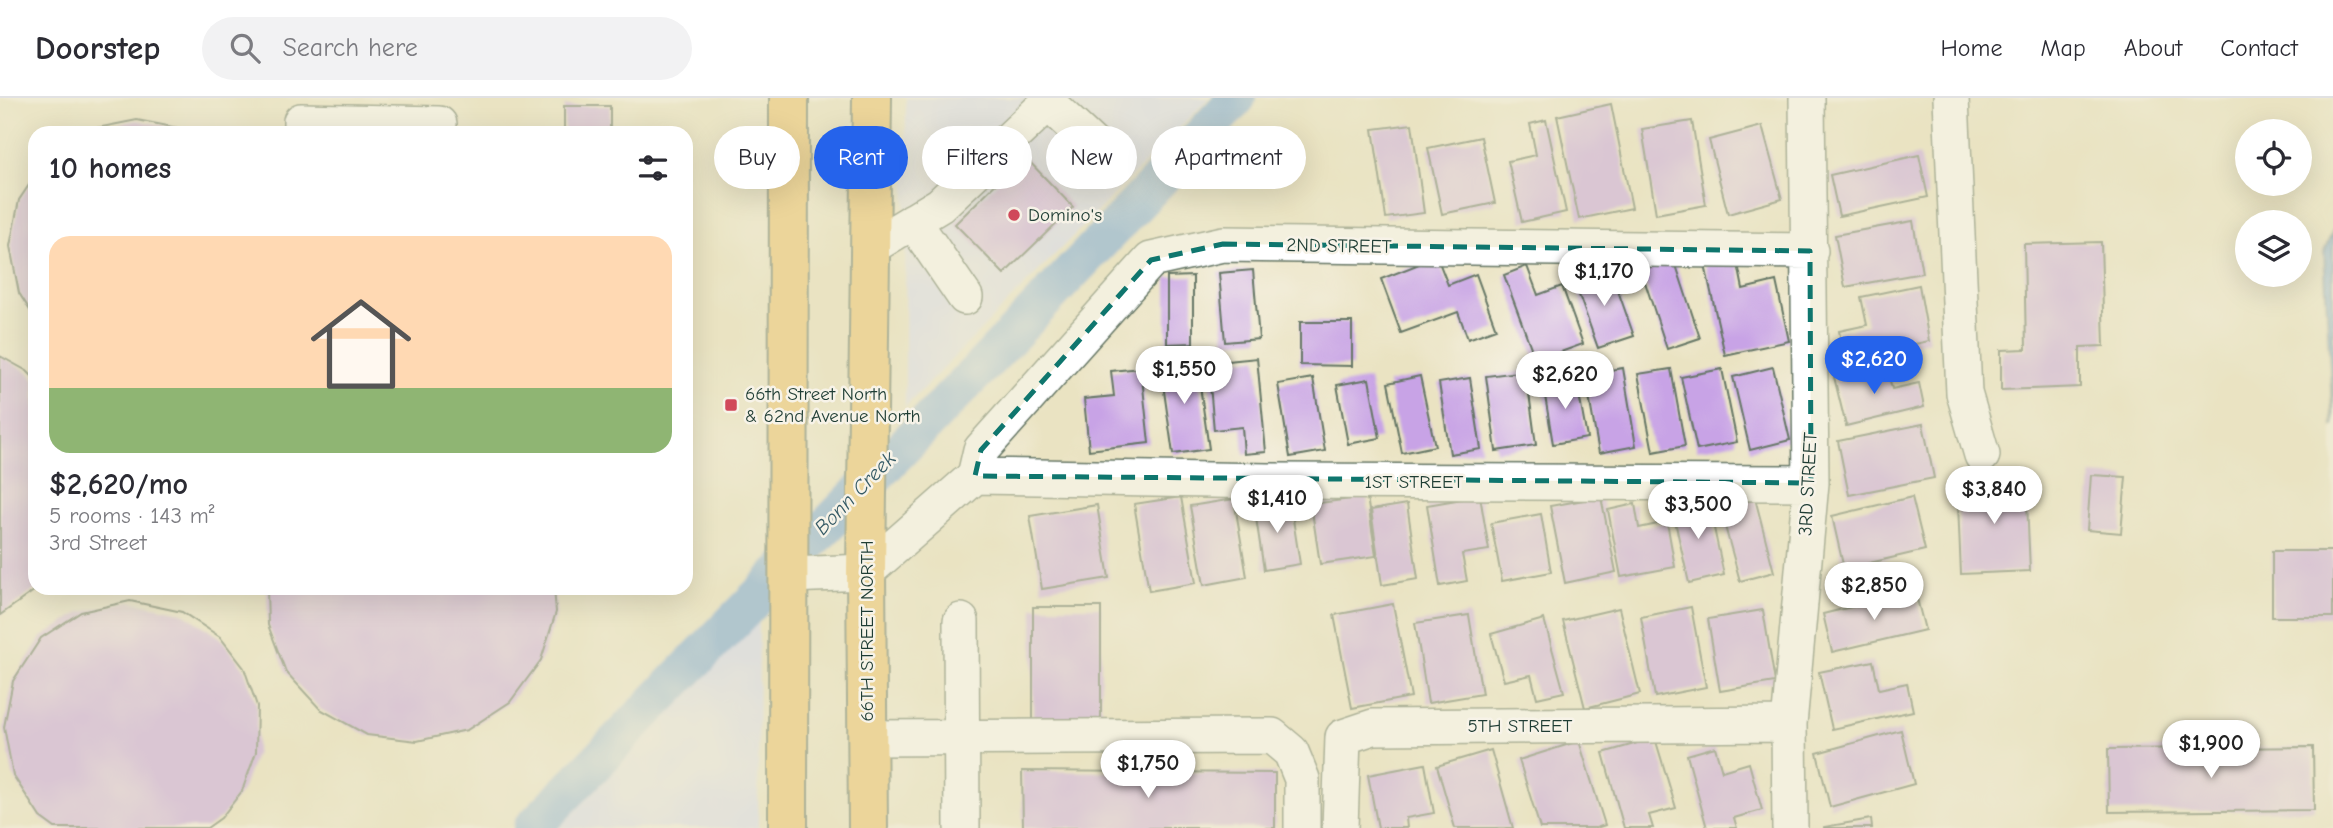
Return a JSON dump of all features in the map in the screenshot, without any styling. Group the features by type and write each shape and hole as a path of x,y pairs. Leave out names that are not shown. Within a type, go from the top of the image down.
{"main road":[{"path":"788,828 789,98"},
{"name":"66TH STREET NORTH","path":"868,828 866,572 872,98"}],"street":[{"name":"3RD STREET","path":"1790,828 1789,723 1811,483 1807,98"},
{"path":"1951,98 1964,393 1982,455"},
{"path":"869,248 940,205 1049,101 1074,126"},
{"path":"301,126 301,121 439,118"},
{"path":"913,221 965,297"},
{"name":"2ND STREET","path":"975,476 981,450 1151,260 1223,244 1810,251"},
{"path":"789,575 866,572 975,476"},
{"name":"1ST STREET","path":"975,476 1269,481 1811,483"},
{"path":"961,621 962,828"},
{"name":"5TH STREET","path":"1340,828 1343,737 1373,727 1789,723"},
{"path":"867,738 1272,736 1292,752 1302,779 1302,828"}],"highlighted area":[{"path":"1223,244 1810,251 1811,483 975,476 981,450 1151,260"}],"shaded area":[{"path":"906,98 1209,98 1181,126 1151,126 1151,157 1137,171 1137,126 1046,126 1046,189 1119,189 905,407 906,189 908,189"},
{"path":"759,599 758,828 521,828"}],"water":[{"path":"2333,230 2333,427 2324,252"}],"building":[{"path":"1611,104 1632,208 1579,219 1557,116"},
{"path":"564,106 610,106 610,126 564,126"},
{"path":"137,120 168,126 107,126"},
{"path":"1546,120 1566,212 1522,222 1508,161 1536,155 1530,124"},
{"path":"1692,121 1706,205 1656,214 1642,129"},
{"path":"1412,124 1424,213 1386,218 1373,129"},
{"path":"1762,126 1782,199 1728,214 1709,140"},
{"path":"1481,137 1495,203 1442,214 1428,148"},
{"path":"1919,155 1928,197 1839,216 1830,175"},
{"name":"Domino's","path":"1032,164 1046,179 1046,189 1056,189 1073,207 1004,274 955,224 991,189 1032,189"},
{"path":"28,186 28,307 19,293 10,246 19,200"},
{"path":"1913,221 1922,273 1845,287 1835,235"},
{"path":"2101,242 2104,346 2080,347 2080,387 2001,390 2001,350 2026,349 2024,244"},
{"path":"1437,257 1448,285 1476,274 1496,329 1468,339 1458,312 1401,333 1381,279"},
{"path":"1674,259 1700,338 1667,349 1641,270"},
{"path":"1737,259 1743,289 1776,281 1789,341 1725,355 1705,265"},
{"path":"1527,266 1538,295 1562,286 1583,344 1536,361 1504,275"},
{"path":"1610,268 1634,336 1598,348 1574,281"},
{"path":"1253,270 1259,339 1225,342 1219,273"},
{"path":"1193,276 1193,343 1167,344 1167,277"},
{"path":"1919,285 1929,341 1845,359 1839,331 1867,325 1861,297"},
{"path":"1300,322 1352,322 1352,366 1300,365"},
{"path":"0,356 28,372 28,595 0,615"},
{"path":"1196,358 1209,449 1173,454 1160,363"},
{"path":"1257,358 1266,452 1244,454 1242,427 1214,430 1208,363"},
{"path":"1886,364 1892,389 1919,383 1924,407 1846,426 1834,377"},
{"path":"1773,367 1790,440 1750,450 1733,377"},
{"path":"1141,368 1149,443 1089,450 1084,399 1114,396 1111,371"},
{"path":"1623,368 1636,446 1599,453 1585,374"},
{"path":"1671,369 1685,446 1653,452 1638,374"},
{"path":"1722,369 1737,442 1697,450 1681,377"},
{"path":"1526,371 1536,445 1496,451 1486,376"},
{"path":"1420,376 1435,446 1402,453 1388,383"},
{"path":"1313,378 1325,451 1290,457 1278,384"},
{"path":"1470,378 1481,449 1450,454 1439,383"},
{"path":"1576,378 1587,438 1553,444 1543,384"},
{"path":"1369,379 1380,438 1348,444 1337,385"},
{"path":"1923,424 1934,478 1849,495 1838,441"},
{"path":"2091,475 2126,477 2121,533 2087,530"},
{"path":"2026,478 2030,571 1961,574 1957,481"},
{"path":"1480,496 1489,550 1462,554 1467,581 1440,586 1427,505"},
{"path":"1181,497 1196,583 1149,591 1134,504"},
{"path":"1367,497 1376,556 1320,564 1311,504"},
{"path":"1601,497 1616,572 1565,583 1550,506"},
{"path":"1912,497 1925,550 1844,569 1832,516"},
{"path":"1755,498 1774,572 1740,581 1720,508"},
{"path":"1234,499 1247,577 1204,585 1190,506"},
{"path":"1290,500 1300,564 1264,570 1254,505"},
{"path":"1708,500 1724,575 1689,583 1672,508"},
{"path":"1407,504 1418,579 1382,585 1371,510"},
{"path":"1635,504 1639,528 1667,522 1675,567 1621,577 1608,510"},
{"path":"1097,505 1109,578 1042,589 1030,516"},
{"path":"1541,514 1551,572 1502,581 1491,523"},
{"path":"2272,551 2333,551 2333,617 2272,617"},
{"path":"1915,591 1925,630 1832,652 1823,614"},
{"path":"267,595 555,595 556,612 541,660 510,702 467,730 417,741 367,735 320,709 286,672 268,625"},
{"path":"130,601 182,612 220,637 244,668 257,706 256,752 242,791 221,818 207,828 55,828 40,817 13,775 4,727 13,681 41,638 81,612"},
{"path":"1393,604 1411,697 1352,708 1334,615"},
{"path":"1033,607 1101,607 1101,730 1033,730"},
{"path":"1691,607 1706,687 1655,697 1641,617"},
{"path":"1619,608 1640,694 1585,708 1563,621"},
{"path":"1763,610 1775,682 1720,691 1708,619"},
{"path":"1469,615 1482,694 1428,703 1415,623"},
{"path":"1544,619 1564,692 1537,698 1531,675 1504,681 1491,634"},
{"path":"1873,661 1879,689 1907,683 1913,711 1832,729 1819,672"},
{"path":"1901,730 1914,784 1830,807 1817,753"},
{"path":"1655,738 1676,808 1649,815 1653,828 1624,828 1603,753"},
{"path":"1579,741 1605,825 1596,828 1540,828 1519,760"},
{"path":"1715,747 1722,771 1749,763 1762,810 1734,818 1737,828 1707,828 1687,755"},
{"path":"2313,747 2314,810 2109,812 2108,749"},
{"path":"1491,750 1513,828 1455,828 1437,766"},
{"path":"1425,764 1434,813 1406,818 1407,828 1378,828 1368,775"},
{"path":"1022,771 1275,773 1275,828 1023,828"},
{"path":"1871,819 1872,828 1824,828 1824,827"}],"waterway":[{"name":"Bonn Creek","path":"532,828 995,353 1237,98"}],"place":[{"name":"Domino's","path":"1014,215"},
{"name":"66th Street North & 62nd Avenue North","path":"731,405"}]}
